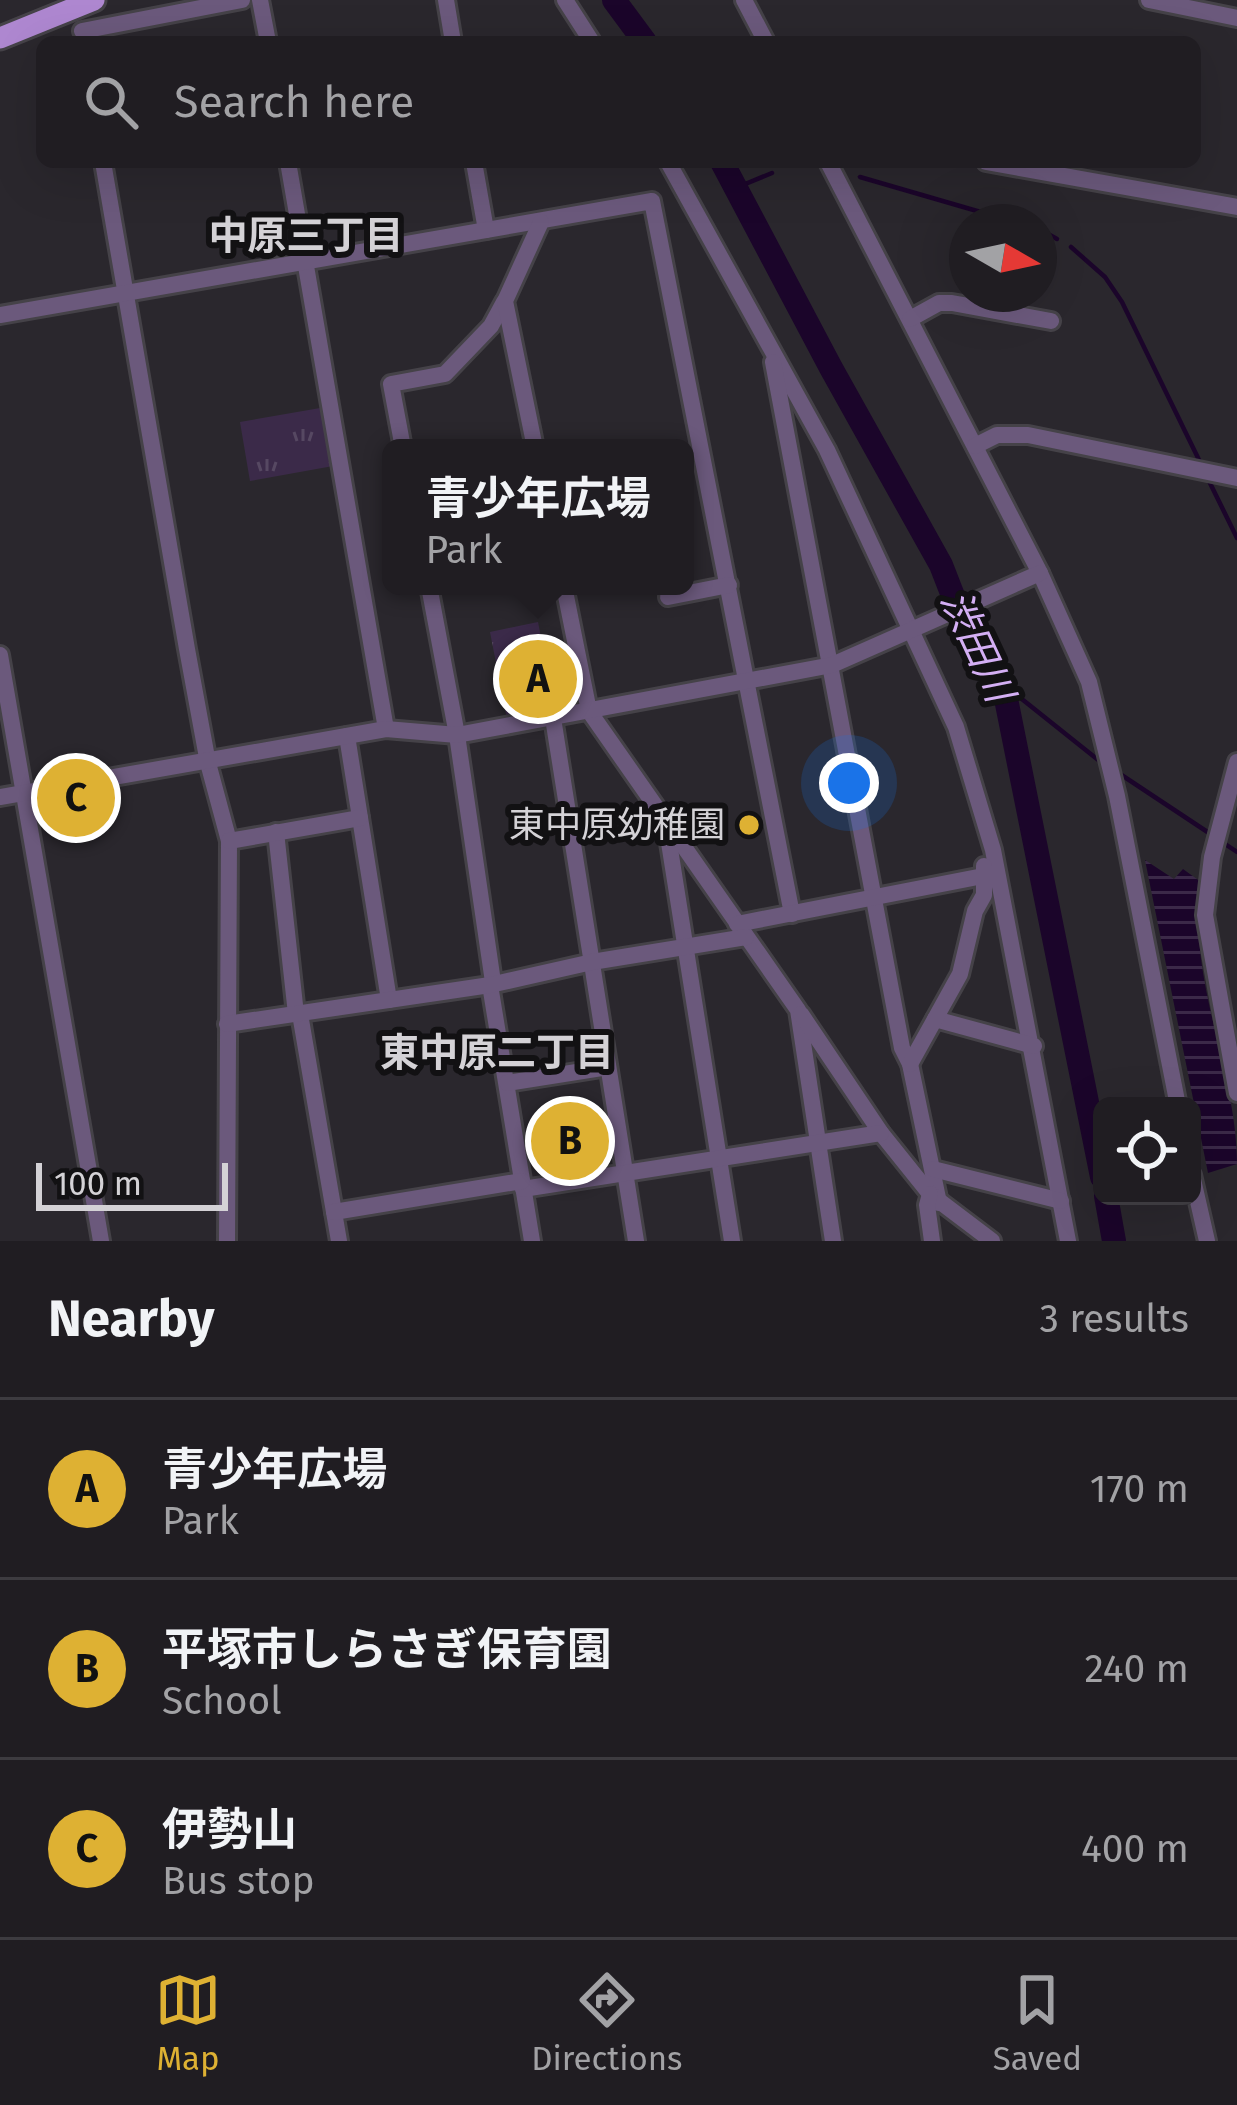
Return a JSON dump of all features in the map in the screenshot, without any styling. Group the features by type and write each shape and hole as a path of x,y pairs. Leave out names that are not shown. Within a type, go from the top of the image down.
{"main road":[{"path":"0,38 84,2"}],"street":[{"path":"87,36 242,0"},
{"path":"260,0 267,36"},
{"path":"446,0 452,36"},
{"path":"565,0 588,36"},
{"path":"745,0 763,36"},
{"path":"1149,0 1237,18"},
{"path":"83,36 84,2"},
{"path":"104,168 208,763 229,841 227,1241"},
{"path":"290,168 386,729"},
{"path":"475,168 486,230"},
{"path":"671,168 826,450 956,727 993,850 1068,1241"},
{"path":"831,168 1040,573 1089,682 1117,796 1176,1097"},
{"path":"1019,168 1237,207"},
{"path":"0,316 652,201 792,914"},
{"path":"401,439 391,384 445,374 491,326 541,222"},
{"path":"505,301 533,439"},
{"path":"910,320 939,303 952,302 1051,321"},
{"path":"770,344 902,1048 910,1064 933,1169 934,1198 927,1205 932,1241"},
{"path":"976,446 997,435 1028,435 1237,478"},
{"path":"0,797 386,729 457,735 832,665 1040,573"},
{"path":"694,591 729,585"},
{"path":"431,595 457,735 532,1241"},
{"path":"566,595 589,711 881,1133 934,1198 992,1241"},
{"path":"668,596 674,595"},
{"path":"0,655 101,1241"},
{"path":"553,718 636,1241"},
{"path":"347,736 389,1000"},
{"path":"1237,762 1212,857 1204,915 1237,1093"},
{"path":"229,841 360,818"},
{"path":"666,824 732,1241"},
{"path":"276,832 298,1014 339,1241"},
{"path":"910,1064 960,974 975,911 984,895 986,861 993,850"},
{"path":"227,1024 492,984 685,946 792,914 983,876"},
{"path":"798,1010 833,1241"},
{"path":"934,1018 1034,1046"},
{"path":"507,1083 608,1067"},
{"path":"334,1212 881,1133"},
{"path":"933,1169 1061,1201"},
{"path":"1199,1205 1207,1241"}],"green space":[{"path":"326,407 333,466 250,481 240,422"},
{"path":"538,622 544,653 570,648 581,705 508,724 490,632"}],"shaded area":[{"path":"1145,860 1174,879 1183,869 1201,882 1200,953 1229,1094 1237,1164 1208,1173 1201,1138 1201,1097 1193,1097"}],"waterway":[{"name":"渋田川","path":"614,0 641,36"},
{"name":"渋田川","path":"725,168 941,565 969,637 1003,684 1093,1132"},
{"path":"738,187 772,173"},
{"path":"860,177 953,204"},
{"path":"1071,247 1105,277 1122,302 1201,464"},
{"path":"1209,481 1237,538"},
{"path":"1003,684 1102,763"},
{"path":"1117,772 1212,835"},
{"path":"1222,842 1237,852"},
{"name":"渋田川","path":"1108,1205 1114,1241"}],"place":[{"name":"青少年広場","path":"538,679"},
{"name":"伊勢山","path":"76,798"},
{"name":"東中原幼稚園","path":"749,825"},
{"name":"平塚市しらさぎ保育園","path":"570,1141"}],"district":[{"name":"中原三丁目","path":"306,236"},
{"name":"東中原二丁目","path":"497,1053"}]}
